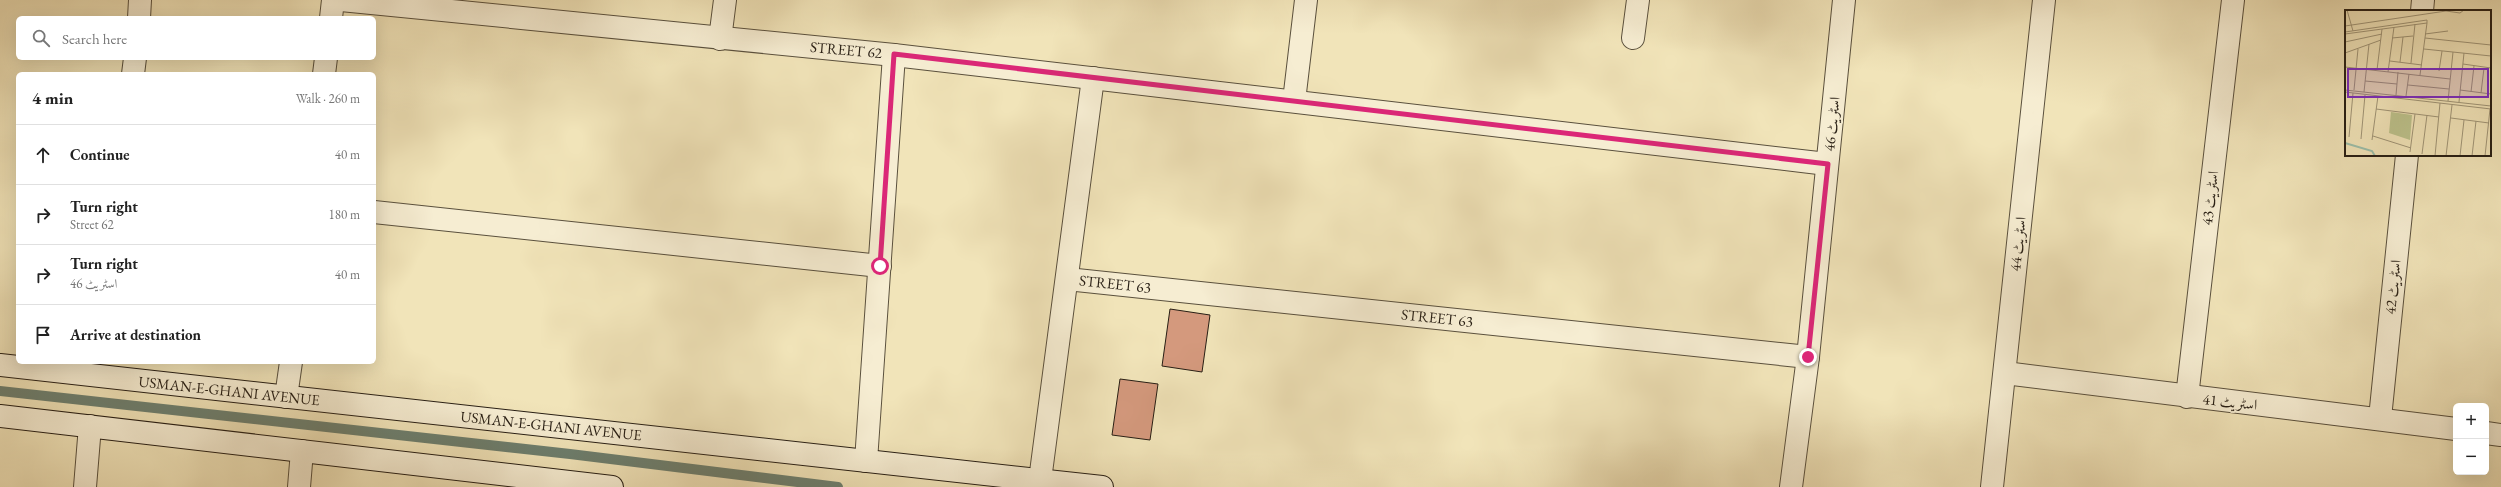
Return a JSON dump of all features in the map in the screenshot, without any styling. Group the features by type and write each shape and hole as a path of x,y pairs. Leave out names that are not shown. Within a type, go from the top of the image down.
{"street":[{"path":"139,16 140,0"},
{"path":"331,16 333,0"},
{"name":"STREET 62","path":"341,0 523,9 720,39 894,54 1828,164"},
{"path":"720,39 725,0"},
{"path":"1294,101 1306,0"},
{"path":"1633,38 1638,0"},
{"name":"اسٹریٹ 46","path":"1791,487 1808,357 1844,0"},
{"name":"اسٹریٹ 44","path":"1992,487 2044,0"},
{"name":"اسٹریٹ 43","path":"2186,397 2233,0"},
{"path":"2422,10 2423,0"},
{"path":"866,461 894,54"},
{"path":"133,72 135,60"},
{"path":"324,72 326,60"},
{"path":"1040,480 1093,78"},
{"name":"اسٹریٹ 42","path":"2380,418 2407,156"},
{"path":"376,212 880,266"},
{"name":"STREET 63","path":"1067,279 1808,357"},
{"path":"286,397 291,364"},
{"name":"USMAN-E-GHANI AVENUE","path":"0,366 105,369 286,397 1102,487"},
{"name":"اسٹریٹ 41","path":"2005,374 2186,397 2380,418 2453,429"},
{"path":"0,416 302,451 538,483 612,487"},
{"path":"86,487 90,426"},
{"path":"2489,433 2501,435"},
{"path":"299,487 302,451"}],"building":[{"path":"1170,309 1210,315 1202,372 1162,366"},
{"path":"1120,379 1158,384 1150,440 1112,435"}],"waterway":[{"path":"0,391 570,454 838,487"}],"route":[{"path":"880,266 894,54 1828,164 1808,357"}]}
